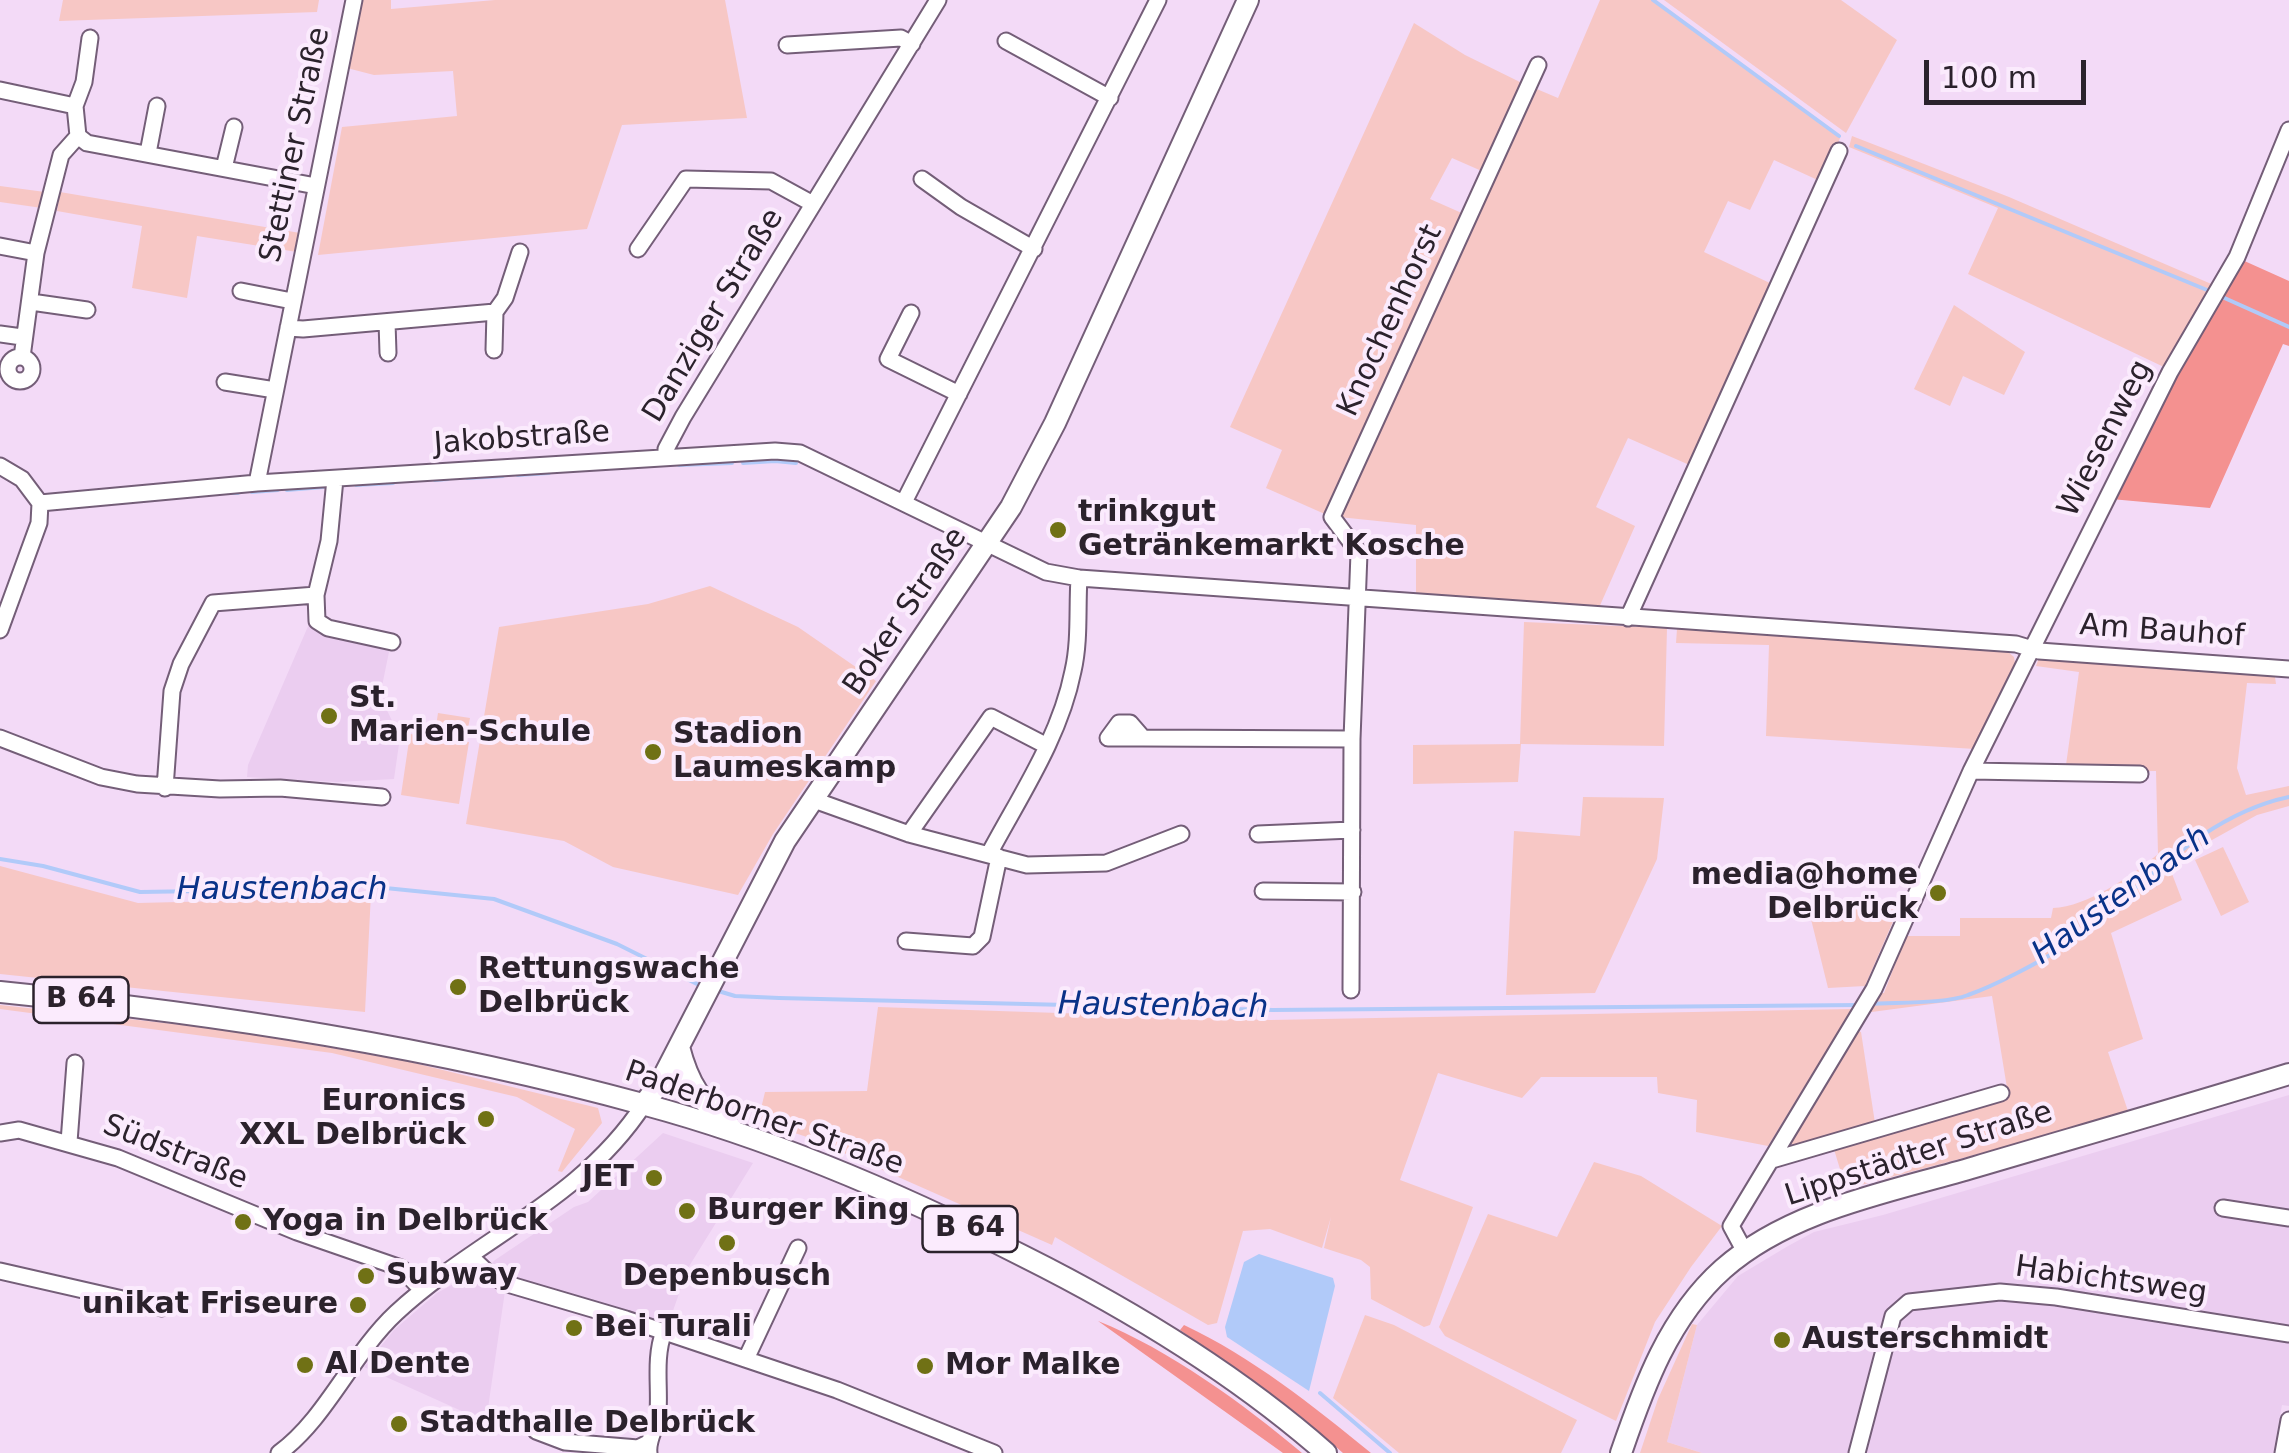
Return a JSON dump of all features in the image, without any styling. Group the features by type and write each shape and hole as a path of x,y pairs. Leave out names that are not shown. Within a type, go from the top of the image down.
{"main road":[{"name":"Boker Straße","path":"644,1104 678,1047 785,841 1012,508 1055,424 1248,0"},
{"name":"Paderborner Straße","path":"0,992 196,1014 374,1042 472,1061 644,1104 739,1135 898,1196 1087,1289 1198,1355 1326,1453"},
{"path":"678,1047 687,1078 697,1093 739,1135"},
{"name":"Lippstädter Straße","path":"1621,1453 1656,1362 1679,1320 1706,1286 1745,1252 1782,1230 1845,1206 2289,1074"}],"street":[{"name":"Stettiner Straße","path":"257,483 354,0"},
{"name":"Danziger Straße","path":"666,457 666,449 683,417 938,0"},
{"path":"904,502 1158,0"},
{"path":"90,38 84,82 75,106 78,136 87,144 316,186"},
{"path":"787,45 900,38 912,44"},
{"path":"1006,41 1110,98"},
{"name":"Knochenhorst","path":"1357,598 1359,553 1332,516 1538,65"},
{"path":"0,90 75,106"},
{"path":"148,153 157,106"},
{"path":"224,168 234,127"},
{"name":"Wiesenweg","path":"1745,1252 1731,1226 1874,990 2032,650 2172,368 2237,257 2289,130"},
{"path":"22,358 36,253 61,155 78,136"},
{"path":"1628,618 1840,152"},
{"name":"Danziger Straße","path":"638,249 686,178 771,182 813,204"},
{"path":"922,179 961,208 1034,249"},
{"path":"0,246 36,253"},
{"path":"494,350 495,312 520,252"},
{"name":"Stettiner Straße","path":"241,291 292,301"},
{"path":"31,302 88,310"},
{"path":"288,328 495,312"},
{"path":"911,314 888,359 959,394"},
{"path":"387,322 388,354"},
{"path":"0,334 22,337"},
{"path":"225,382 275,390"},
{"name":"Jakobstraße","path":"40,503 257,483 775,451 800,454 989,543"},
{"path":"0,466 22,478 40,503 39,523 0,630"},
{"path":"336,478 329,541 316,594 319,624 392,642"},
{"path":"989,543 1046,572 1080,578 2016,644 2032,650"},
{"path":"906,940 974,946 982,938 994,856 1067,700 1075,666 1080,578"},
{"path":"165,788 172,690 213,603 316,594"},
{"path":"1351,990 1357,598"},
{"name":"Am Bauhof","path":"2032,650 2289,669"},
{"path":"909,834 991,718 1047,746"},
{"path":"0,738 102,777 165,788 280,788 382,798"},
{"path":"1144,738 1352,740"},
{"path":"1972,772 2140,774"},
{"path":"814,800 909,834 1027,864 1106,863 1181,834"},
{"path":"1258,834 1352,830"},
{"path":"1263,891 1353,892"},
{"name":"Südstraße","path":"70,1142 76,1063"},
{"path":"1772,1160 2001,1094"},
{"name":"Boker Straße","path":"286,1451 374,1336 422,1290 589,1172 626,1134 644,1104"},
{"name":"Südstraße","path":"0,1133 19,1130 118,1158 297,1232 401,1268 422,1290"},
{"path":"2223,1208 2289,1218"},
{"path":"746,1359 798,1248"},
{"path":"472,1257 504,1283 746,1359 962,1446 994,1453"},
{"path":"0,1271 162,1308"},
{"name":"Habichtsweg","path":"1858,1453 1893,1316 1910,1302 2000,1292 2289,1334"},
{"path":"536,1431 565,1442 648,1448 658,1416 656,1378 664,1331"},
{"path":"2283,1453 2289,1420"}],"shaded area":[{"path":"63,0 319,0 317,12 59,21"},
{"path":"361,0 391,0 391,9 495,0 725,0 747,118 622,125 587,229 318,255 342,127 457,116 453,71 374,75 347,68"},
{"path":"1600,0 1653,0 1840,138 1822,182 1774,160 1750,210 1728,201 1704,252 1772,284 1694,467 1628,438 1596,507 1635,526 1598,610 1416,594 1416,525 1339,517 1532,87 1558,98"},
{"path":"1664,0 1841,0 1897,40 1846,133"},
{"path":"1414,23 1465,55 1524,84 1484,172 1452,158 1430,199 1464,214 1327,515 1266,488 1282,450 1230,427"},
{"path":"1852,136 2009,197 2216,286 2166,368 1968,274 1998,208 1849,147"},
{"path":"0,186 45,192 42,208 0,202"},
{"path":"60,192 300,233 297,252 197,236 187,298 132,288 142,226 57,211"},
{"path":"2240,259 2289,281 2289,346 2283,344 2210,508 2111,499 2177,369"},
{"path":"1954,305 2025,352 2004,395 1963,376 1950,406 1914,389"},
{"name":"Stadion Laumeskamp","path":"710,586 798,627 876,681 773,834 738,895 613,867 564,841 466,824 499,627 648,604"},
{"path":"1524,622 1667,628 1664,746 1521,744 1518,782 1413,784 1413,745 1520,744"},
{"name":"St. Marien-Schule","path":"309,624 390,647 380,696 400,737 394,779 337,782 247,777 248,765"},
{"path":"1677,629 2007,651 2015,663 1975,749 1766,736 1769,645 1676,643"},
{"path":"2040,655 2274,670 2276,684 2247,683 2237,768 2246,795 2289,786 2289,806 2257,815 2176,860 2169,866 2182,900 2111,933 2143,1039 2108,1052 2129,1114 1846,1189 1833,1146 2008,1094 1992,996 1864,1013 1877,993 1884,993 1906,936 1960,936 1960,918 2051,918 2053,908 2095,896 2158,854 2156,771 2065,772 2079,672 2036,666"},
{"path":"438,713 470,718 466,738 435,733"},
{"path":"410,734 469,742 459,804 401,795"},
{"path":"1583,797 1664,798 1657,859 1595,993 1506,995 1514,831 1580,836"},
{"path":"2223,847 2249,902 2221,916 2195,860"},
{"path":"0,866 138,903 371,893 365,1012 0,974"},
{"path":"1807,903 1898,910 1865,986 1828,988"},
{"path":"0,1005 229,1030 406,1061 598,1108 602,1123 562,1172 558,1171 575,1129 517,1097 332,1053 0,1009"},
{"path":"878,1007 1270,1020 1852,1009 1768,1146 1696,1132 1697,1100 1658,1093 1657,1077 1541,1077 1522,1098 1438,1073 1400,1180 1473,1207 1430,1325 1424,1327 1371,1299 1370,1267 1361,1260 1324,1248 1331,1217 1322,1248 1270,1229 1243,1231 1217,1323 1208,1325 1055,1237 1052,1245 810,1138 758,1121 765,1092 867,1091"},
{"path":"1856,1031 1861,1032 1875,1123 1795,1148 1790,1142"},
{"path":"2289,1095 2289,1406 2282,1405 2273,1453 1702,1453 1667,1442 1697,1325 1738,1276 1788,1246 1814,1232"},
{"path":"663,1133 753,1163 688,1268 668,1325 510,1279 486,1422 364,1367 394,1330 437,1293 457,1282 472,1284 495,1260 574,1207 588,1202"},
{"path":"1594,1162 1641,1176 1722,1226 1655,1322 1616,1421 1445,1336 1439,1327 1488,1214 1557,1237"},
{"path":"1365,1315 1394,1325 1577,1420 1561,1453 1399,1453 1333,1398"},
{"path":"1098,1321 1205,1379 1302,1453 1283,1453"},
{"path":"1692,1324 1697,1325 1667,1442 1702,1453 1640,1453 1658,1399"},
{"path":"1184,1325 1257,1367 1371,1453 1343,1453 1299,1415 1180,1330"}],"water":[{"path":"1259,1254 1333,1278 1335,1286 1309,1391 1227,1337 1225,1327 1244,1262"}],"waterway":[{"path":"1653,0 1839,136"},
{"path":"1856,146 2207,290"},
{"path":"2220,296 2289,327"},
{"path":"679,465 732,463"},
{"path":"743,463 796,463"},
{"path":"518,475 549,473"},
{"path":"467,478 503,476"},
{"path":"435,480 448,479"},
{"path":"356,485 393,483"},
{"path":"287,490 323,487"},
{"path":"252,492 278,490"},
{"path":"229,493 238,493"},
{"name":"Haustenbach","path":"1869,1004 1958,998 2003,980 2063,947 2197,839 2256,807 2289,797"},
{"name":"Haustenbach","path":"0,859 43,866 140,892 346,884 494,899 617,944 701,986"},
{"name":"Haustenbach","path":"715,990 735,996 779,998 1273,1010 1860,1005"},
{"path":"1320,1393 1390,1453"}],"place":[{"name":"trinkgut Getränkemarkt Kosche","path":"1058,530"},
{"name":"St. Marien-Schule","path":"329,716"},
{"name":"Stadion Laumeskamp","path":"653,752"},
{"name":"media@home Delbrück","path":"1938,893"},
{"name":"Rettungswache Delbrück","path":"458,987"},
{"name":"Euronics XXL Delbrück","path":"486,1119"},
{"name":"JET","path":"654,1178"},
{"name":"Burger King","path":"687,1211"},
{"name":"Yoga in Delbrück","path":"243,1222"},
{"name":"Depenbusch","path":"727,1243"},
{"name":"Subway","path":"366,1276"},
{"name":"unikat Friseure","path":"358,1305"},
{"name":"Bei Turali","path":"574,1328"},
{"name":"Austerschmidt","path":"1782,1340"},
{"name":"Al Dente","path":"305,1365"},
{"name":"Mor Malke","path":"925,1366"},
{"name":"Stadthalle Delbrück","path":"399,1424"}]}
